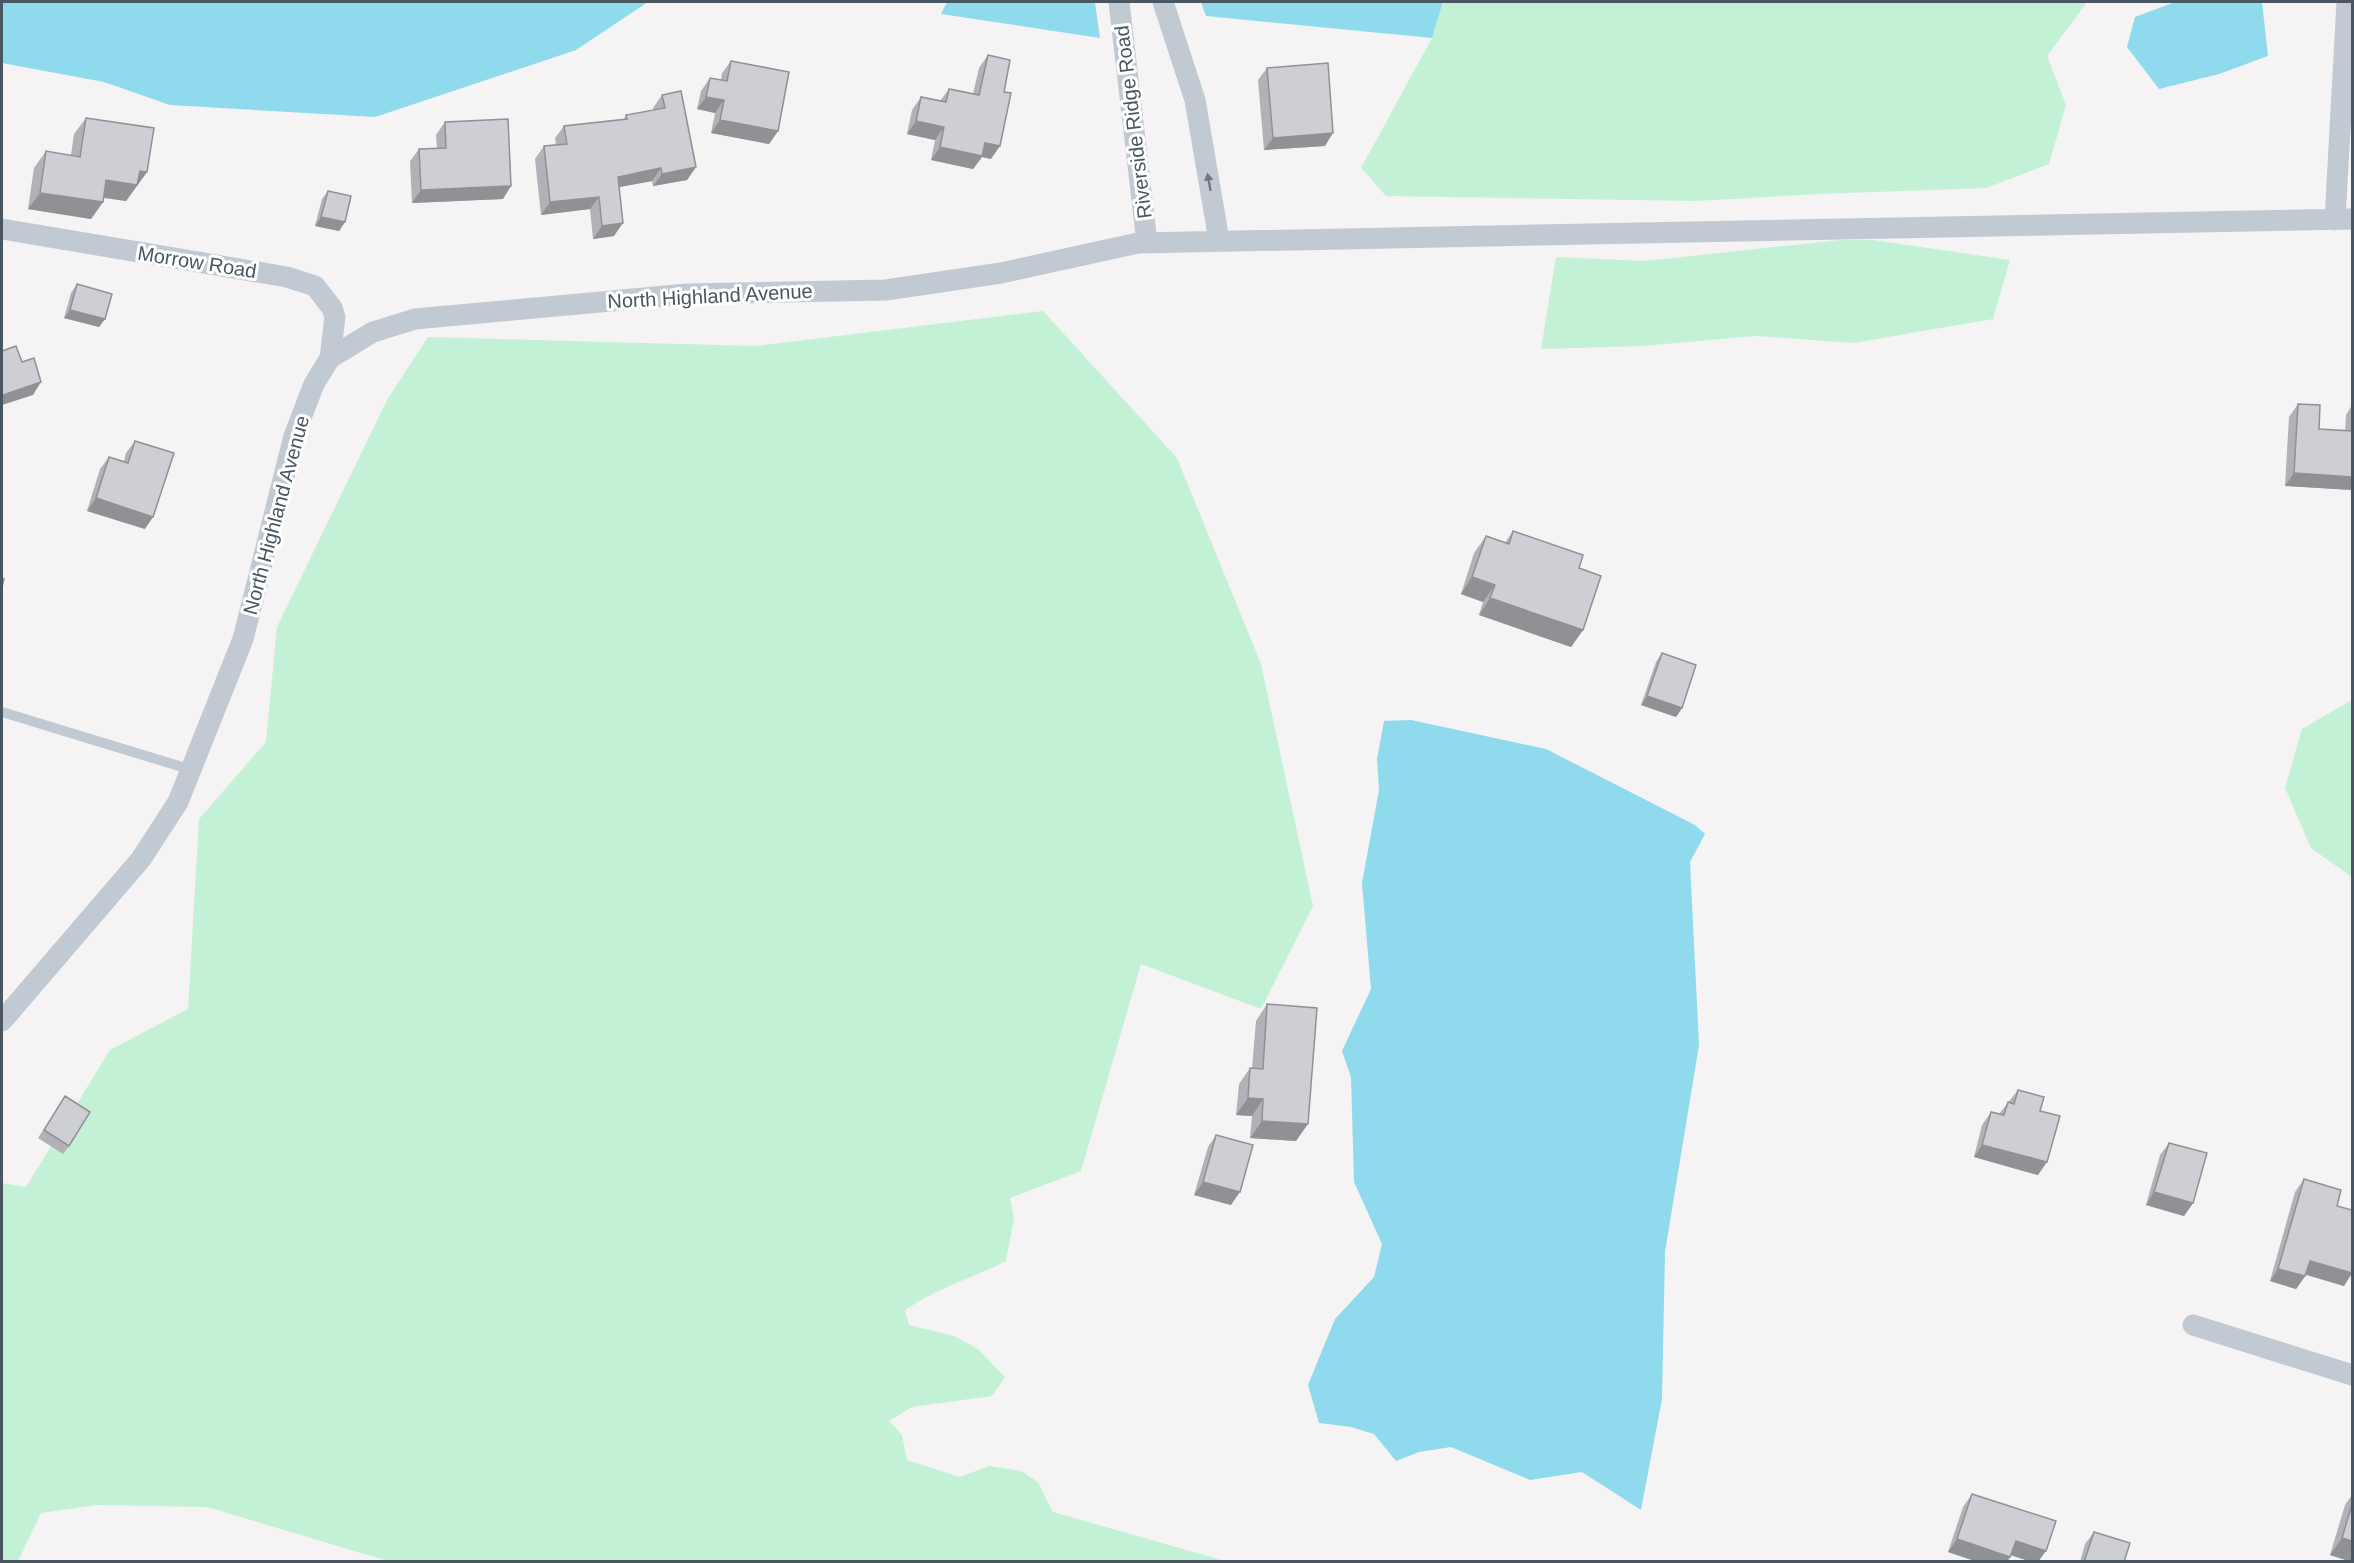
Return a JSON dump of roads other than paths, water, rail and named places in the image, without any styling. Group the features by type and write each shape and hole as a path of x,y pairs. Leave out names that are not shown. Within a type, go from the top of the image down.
{"street":[{"name":"Riverside Ridge Road","path":"1119,2 1147,243"},
{"path":"1163,2 1195,100 1219,240"},
{"path":"2344,219 2347,2"},
{"name":"North Highland Avenue","path":"2,1021 141,859 178,802 243,639 294,436 314,384 330,358 373,332 415,319 687,294 886,290 1000,273 1058,259 1147,243 2344,219"},
{"name":"Morrow Road","path":"2,229 287,277 315,286 332,308 335,318 330,358"},
{"path":"2193,1325 2352,1375"}],"lane":[{"path":"2,712 192,770"}],"water":[{"path":"2,2 648,2 576,50 375,117 170,105 104,82 2,63"},
{"path":"947,2 1095,2 1100,38 941,14"},
{"path":"1201,2 1443,2 1432,38 1206,16"},
{"path":"2175,2 2262,2 2268,56 2219,74 2159,89 2127,47 2135,17"},
{"path":"1411,720 1546,749 1695,825 1705,834 1690,862 1699,1045 1665,1252 1662,1399 1641,1510 1582,1472 1530,1480 1451,1447 1419,1452 1396,1461 1374,1434 1351,1427 1319,1423 1308,1385 1335,1319 1374,1277 1382,1244 1354,1182 1351,1077 1342,1051 1371,989 1362,883 1379,790 1377,759 1384,721"}]}
